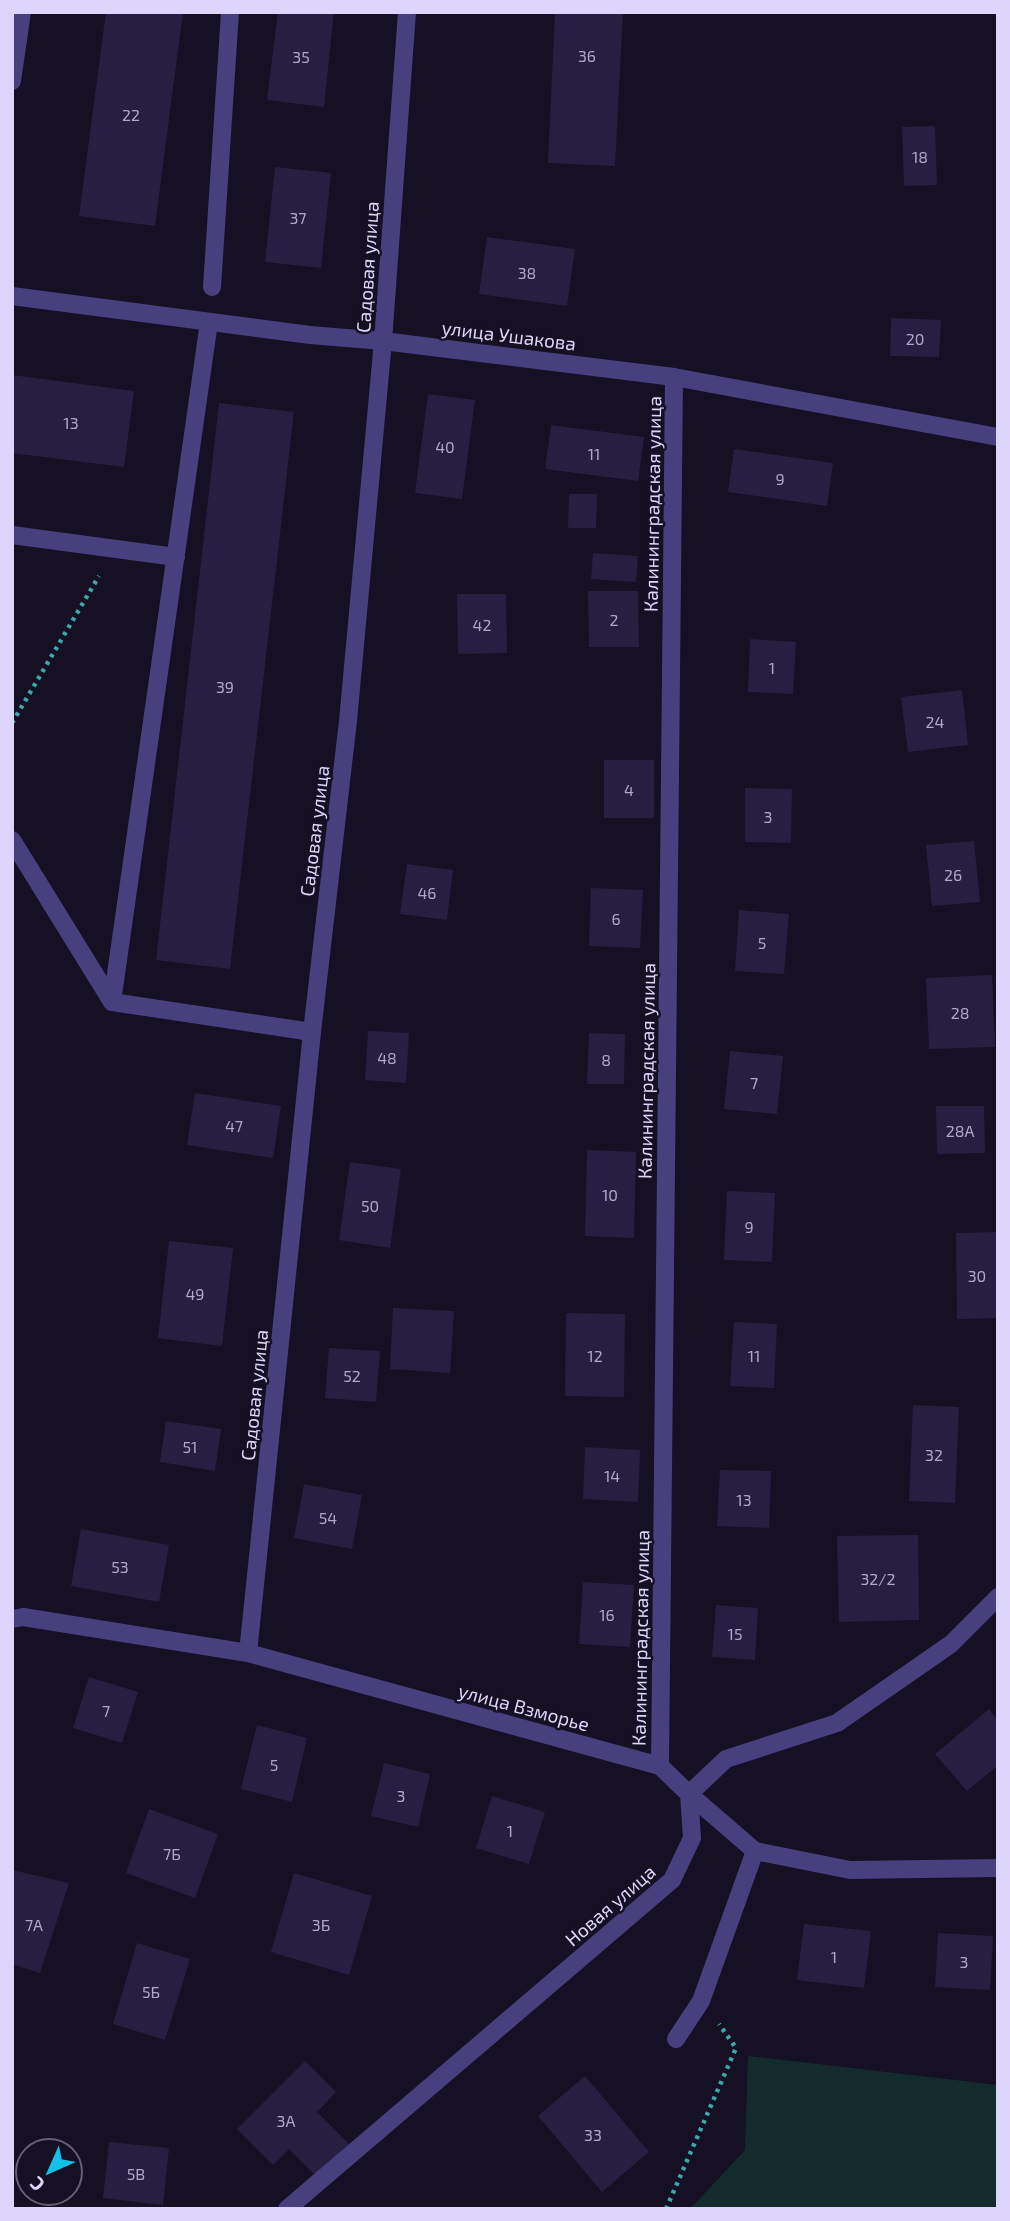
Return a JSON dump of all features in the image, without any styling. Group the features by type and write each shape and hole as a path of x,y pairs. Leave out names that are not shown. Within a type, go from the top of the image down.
{"street":[{"path":"12,81 22,12"},
{"path":"212,287 230,12"},
{"name":"Садовая улица","path":"248,1653 312,1032 348,721 383,341 407,12"},
{"name":"улица Ушакова","path":"12,296 674,377 998,437"},
{"path":"112,1002 209,322"},
{"name":"Калининградская улица","path":"660,1766 674,377"},
{"path":"12,535 176,557"},
{"path":"12,840 112,1002 312,1032"},
{"path":"689,1794 726,1759 836,1723 951,1644 998,1597"},
{"name":"улица Взморье","path":"12,1619 23,1617 248,1653 660,1766 755,1851 850,1870 998,1868"},
{"name":"Новая улица","path":"287,2209 672,1880 692,1838 689,1794"},
{"path":"676,2039 701,2001 755,1851"}],"path":[{"path":"12,723 114,549"},
{"path":"666,2209 736,2048 701,2001"}],"green space":[{"path":"748,2056 998,2085 998,2209 690,2209 745,2150"}],"building":[{"path":"106,12 183,12 155,226 79,216"},
{"path":"278,12 334,12 324,107 267,100"},
{"path":"555,12 623,12 615,166 548,163"},
{"path":"935,126 937,185 904,186 902,127"},
{"path":"275,167 331,173 321,268 265,262"},
{"path":"487,237 575,249 567,306 479,294"},
{"path":"891,318 941,320 939,357 890,356"},
{"path":"12,375 134,391 124,467 12,453"},
{"path":"428,394 475,400 462,499 415,493"},
{"path":"219,403 294,412 230,969 156,960"},
{"path":"551,425 644,437 638,481 545,469"},
{"path":"734,449 833,463 827,506 728,492"},
{"path":"569,494 597,494 596,528 568,528"},
{"path":"593,553 638,556 636,582 591,579"},
{"path":"588,591 638,591 639,647 589,647"},
{"path":"457,594 506,594 507,653 458,654"},
{"path":"750,639 796,642 793,694 748,692"},
{"path":"962,690 968,745 908,752 901,697"},
{"path":"604,760 654,760 654,818 604,818"},
{"path":"745,788 792,789 791,843 745,842"},
{"path":"974,841 980,902 932,906 926,845"},
{"path":"407,864 453,870 447,920 400,914"},
{"path":"591,888 643,890 640,948 589,946"},
{"path":"739,910 789,914 784,974 735,971"},
{"path":"992,975 995,1047 929,1049 926,978"},
{"path":"368,1031 409,1033 406,1083 365,1080"},
{"path":"589,1033 625,1034 624,1084 587,1084"},
{"path":"730,1051 783,1056 777,1114 724,1109"},
{"path":"195,1093 281,1106 273,1158 187,1145"},
{"path":"936,1106 984,1106 985,1153 937,1154"},
{"path":"587,1150 636,1152 634,1238 585,1236"},
{"path":"350,1162 401,1169 390,1248 339,1240"},
{"path":"727,1191 775,1193 772,1262 724,1260"},
{"path":"998,1232 998,1318 957,1319 956,1233"},
{"path":"169,1241 233,1248 222,1346 158,1338"},
{"path":"393,1308 454,1311 450,1373 390,1369"},
{"path":"566,1313 625,1314 624,1397 565,1396"},
{"path":"734,1322 777,1324 774,1388 730,1386"},
{"path":"329,1348 380,1351 376,1402 325,1398"},
{"path":"913,1405 959,1407 955,1503 909,1501"},
{"path":"166,1421 221,1429 215,1471 160,1462"},
{"path":"585,1447 640,1450 638,1502 583,1499"},
{"path":"720,1470 771,1471 769,1528 717,1526"},
{"path":"304,1484 362,1495 352,1549 294,1538"},
{"path":"81,1529 169,1545 159,1602 71,1586"},
{"path":"918,1535 919,1620 839,1622 837,1536"},
{"path":"583,1582 634,1585 630,1647 579,1644"},
{"path":"716,1605 758,1608 755,1660 712,1657"},
{"path":"89,1677 138,1692 122,1743 73,1728"},
{"path":"989,1709 998,1721 998,1765 967,1791 935,1754"},
{"path":"257,1725 307,1738 292,1802 241,1789"},
{"path":"384,1763 430,1774 418,1827 371,1816"},
{"path":"492,1796 545,1812 529,1864 476,1848"},
{"path":"149,1809 218,1834 195,1898 126,1873"},
{"path":"12,1870 69,1883 40,1973 12,1964"},
{"path":"294,1873 372,1896 349,1975 271,1952"},
{"path":"804,1924 871,1931 864,1988 797,1980"},
{"path":"938,1933 993,1936 990,1990 935,1987"},
{"path":"137,1943 190,1959 165,2040 113,2024"},
{"path":"305,2061 336,2092 317,2112 349,2144 317,2177 289,2149 273,2165 237,2129"},
{"path":"585,2076 649,2152 602,2192 538,2116"},
{"path":"109,2142 169,2148 163,2205 103,2198"}]}
